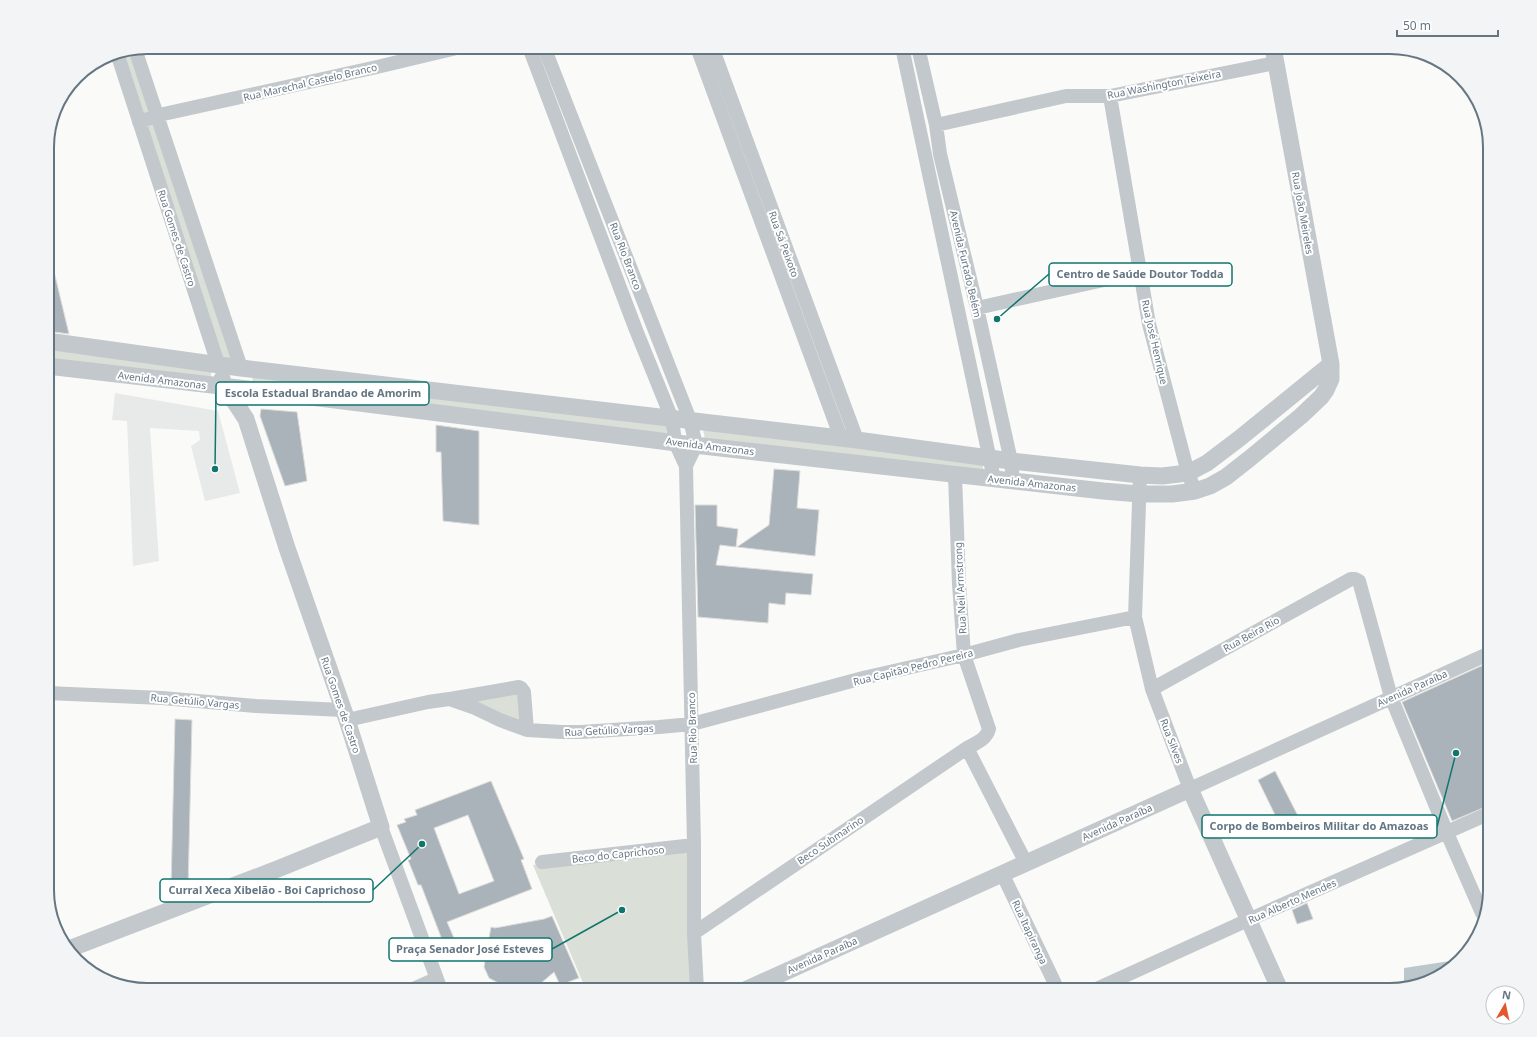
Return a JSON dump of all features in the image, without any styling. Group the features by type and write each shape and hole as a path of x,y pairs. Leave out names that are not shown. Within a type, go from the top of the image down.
{"street":[{"name":"Rua Marechal Castelo Branco","path":"139,122 158,115 431,54"},
{"name":"Rua Rio Branco","path":"532,54 636,330 672,419 675,442 686,466 692,724 694,933 697,983"},
{"name":"Rua Rio Branco","path":"547,54 690,420 696,445 686,466"},
{"name":"Rua Sá Peixoto","path":"700,54 849,439"},
{"name":"Rua Sá Peixoto","path":"714,54 849,439"},
{"name":"Avenida Furtado Belém","path":"904,54 977,308 1011,461 1013,481"},
{"name":"Avenida Furtado Belém","path":"920,54 936,125 933,155 994,479"},
{"name":"Rua Gomes de Castro","path":"138,55 241,368 247,389 246,419"},
{"name":"Rua Washington Teixeira","path":"936,125 1066,96 1110,96 1274,55"},
{"name":"Rua João Meireles","path":"1274,55 1331,371"},
{"name":"Rua Gomes de Castro","path":"119,58 225,387 246,419 287,548 345,715 381,827 439,983"},
{"name":"Rua José Henrique","path":"1110,96 1140,272 1155,348 1188,473 1195,492"},
{"path":"977,308 1140,272"},
{"name":"Avenida Amazonas","path":"54,342 241,368 849,439 1011,461 1162,476 1188,473 1207,463 1331,371"},
{"name":"Avenida Amazonas","path":"54,367 247,389 696,445 955,475 1139,494 1195,492 1226,477 1301,416 1321,397 1326,390 1331,371"},
{"name":"Rua Neil Armstrong","path":"955,475 959,584 964,655 989,729 984,739 967,748"},
{"name":"Rua Silves","path":"1140,475 1135,617 1152,689 1190,789 1277,983"},
{"name":"Rua Beira Rio","path":"1152,689 1350,579 1355,579 1358,581 1391,697"},
{"name":"Rua Capitão Pedro Pereira","path":"692,724 863,678 1047,634 1135,617"},
{"name":"Avenida Paraíba","path":"761,983 1483,656"},
{"name":"Rua Getúlio Vargas","path":"54,693 162,698 345,715 498,691 513,687 522,688 524,692 527,730"},
{"path":"1391,697 1481,910"},
{"name":"Rua Getúlio Vargas","path":"449,699 475,708 500,720 527,730 562,732 692,724"},
{"path":"967,748 1026,863"},
{"name":"Beco Submarino","path":"694,933 967,748"},
{"name":"Rua Alberto Mendes","path":"1109,983 1483,816"},
{"path":"73,947 280,868 381,827"},
{"name":"Beco do Caprichoso","path":"542,862 694,846"},
{"name":"Rua Itapiranga","path":"1002,874 1055,983"}],"shaded area":[{"path":"136,55 240,367 219,364 120,58 123,57"},
{"path":"54,350 212,369 210,380 54,361"},
{"path":"253,373 666,424 666,436 252,384"},
{"path":"115,393 218,411 240,493 205,501 191,446 200,440 199,431 150,428 159,561 133,566 127,421 112,420"},
{"path":"703,428 982,461 984,473 705,440"},
{"path":"520,686 524,727 460,696"},
{"path":"690,845 696,983 583,983 533,865 642,854"},
{"path":"1450,961 1442,967 1420,978 1404,982 1404,968"}],"building":[{"path":"54,272 69,334 54,332"},
{"path":"261,409 297,412 307,481 285,486 260,416"},
{"path":"436,425 479,431 479,525 443,521 441,452 436,452"},
{"path":"774,469 800,471 797,508 819,510 815,556 737,547 769,525"},
{"path":"695,505 717,505 717,526 738,529 736,547 720,545 716,565 813,574 811,595 786,593 785,605 769,603 768,623 698,617"},
{"path":"1483,665 1483,808 1452,821 1402,702"},
{"path":"175,719 192,720 188,890 171,889"},
{"path":"1275,771 1298,816 1280,825 1258,780"},
{"path":"491,781 524,859 521,860 532,889 447,922 454,938 443,942 421,885 418,885 408,860 411,859 397,825 406,822 404,819 417,815 415,810","holes":["468,815 494,881 459,894 434,828"]},
{"path":"1307,903 1313,919 1297,924 1292,910"},
{"path":"552,916 579,978 565,983 559,983 554,972 541,983 499,983 489,978 484,967 491,927 495,928 544,919"}],"place":[{"name":"Centro de Saúde Doutor Todda","path":"997,319"},
{"name":"Escola Estadual Brandao de Amorim","path":"215,469"},
{"name":"Corpo de Bombeiros Militar do Amazoas","path":"1456,753"},
{"name":"Curral Xeca Xibelão - Boi Caprichoso","path":"422,844"},
{"name":"Praça Senador José Esteves","path":"622,910"}]}
